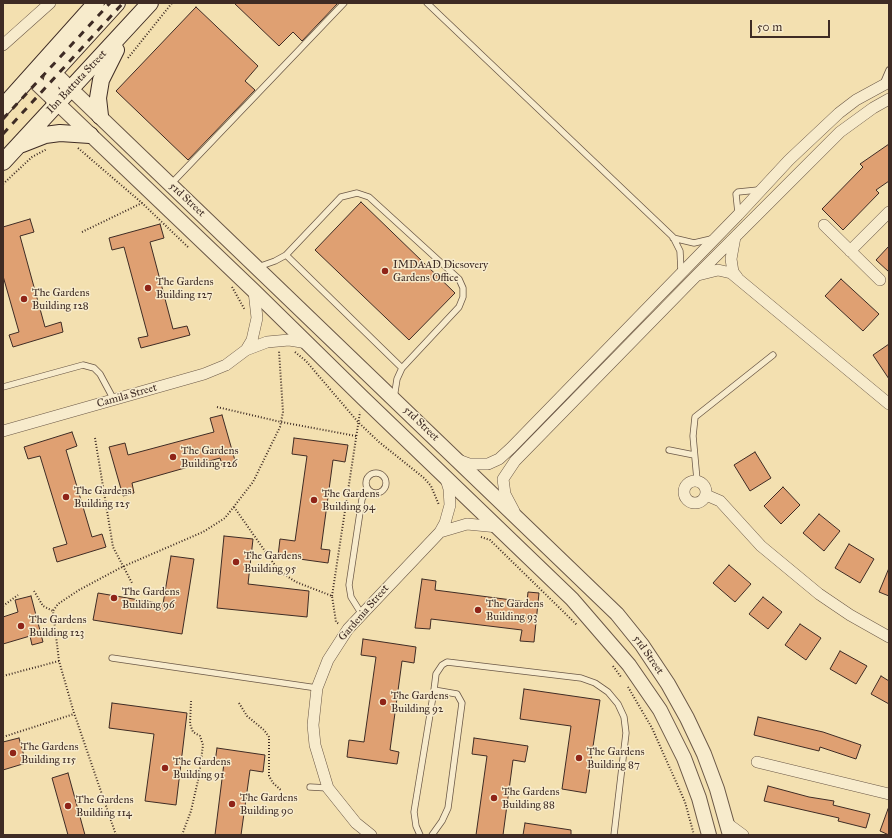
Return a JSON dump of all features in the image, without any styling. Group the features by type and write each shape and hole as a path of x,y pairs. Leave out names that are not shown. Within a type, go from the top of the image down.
{"main road":[{"path":"51,98 47,78 48,67 96,3"},
{"path":"3,107 30,77 48,67 117,3"},
{"name":"Ibn Battuta Street","path":"3,162 10,147 51,98 71,89 150,3"},
{"path":"100,116 98,98 101,80 126,30"},
{"path":"10,147 60,133 90,135"}],"street":[{"path":"3,45 50,3"},
{"name":"51d Street","path":"48,67 515,514 617,614 642,645 668,684 687,718 706,761 729,830"},
{"name":"51d Street","path":"30,77 254,291 572,599 629,665 660,710 684,758 700,798 709,835"},
{"path":"458,460 478,465 488,464 499,459 738,215 789,160 839,113 856,100 886,84"},
{"path":"515,514 505,494 503,479 506,473 735,236 840,132 873,108 889,99"},
{"path":"850,251 889,212"},
{"path":"824,225 880,280"},
{"path":"735,236 731,259 733,272 737,277"},
{"path":"697,275 718,270 731,273 737,277 889,404"},
{"path":"246,350 254,335 257,318 254,291"},
{"name":"Camila Street","path":"3,431 114,400 216,369 246,350 257,345 278,340 289,340 308,344"},
{"name":"Gardenia Street","path":"371,835 356,823 328,788 315,745 313,725 317,688 328,660 348,629 440,532 445,523 450,505 449,489 445,476"},
{"path":"697,480 704,486 706,495 704,499 696,503 691,503 684,496 685,487 692,481 697,480"},
{"path":"706,495 720,501 761,546 813,590 850,615 889,637"},
{"path":"440,532 468,524 483,524 498,527"},
{"path":"757,762 889,794"},
{"path":"729,830 743,835"}],"lane":[{"path":"171,184 344,3"},
{"path":"427,3 673,238 680,251 682,264 680,273"},
{"path":"886,84 889,70"},
{"path":"738,215 735,197 737,193 760,190"},
{"path":"258,267 275,262 286,255 341,197 357,193 369,197 459,279 463,288 459,307 402,368 397,379 394,398"},
{"path":"673,238 694,243 714,238"},
{"path":"286,255 402,368"},
{"path":"697,480 694,455 695,417 773,355"},
{"path":"3,387 83,365 94,368 100,374 114,400"},
{"path":"669,450 694,455"},
{"path":"361,614 351,597 349,585 362,500 368,489"},
{"path":"112,658 317,688"},
{"path":"420,835 416,826 414,812 436,674 442,664 447,662 581,678 596,683 608,692 618,704 624,717 626,733 614,835"},
{"path":"432,835 442,821 448,808 462,703 457,694 434,690"},
{"path":"310,787 328,788"}],"path":[{"path":"125,62 172,3"},
{"path":"78,148 142,203 192,250"},
{"path":"3,184 32,157 49,149"},
{"path":"82,232 142,203 156,198"},
{"path":"231,287 247,314 257,318"},
{"path":"116,835 74,714 59,661 53,611 58,604 79,590 122,567 203,532 225,518 253,482 278,432 282,412 279,349 286,350"},
{"path":"293,351 306,361 358,422 379,442 424,478 437,497 438,505 450,505"},
{"path":"348,629 336,622 332,596 358,422 363,398"},
{"path":"217,406 281,422 356,436"},
{"path":"95,438 108,526 113,547 122,567 132,583"},
{"path":"234,507 279,571 296,582 332,596"},
{"path":"468,524 472,532 490,540 581,629"},
{"path":"34,591 42,606 53,611"},
{"path":"3,606 18,595"},
{"path":"3,676 59,661"},
{"path":"611,664 625,682 652,728 685,802 694,835"},
{"path":"182,835 191,811 196,790 203,745 200,736 193,732 190,724 191,701"},
{"path":"239,703 247,716 264,730 269,737 269,776 273,783 282,791"},
{"path":"3,737 74,714"}],"building":[{"path":"234,3 338,3 302,41 293,32 279,46"},
{"path":"196,7 258,66 245,81 255,90 188,160 116,91"},
{"path":"889,144 889,181 876,190 879,193 843,230 822,209 863,167 860,164"},
{"name":"IMDAAD Dicsovery Gardens Office","path":"361,202 455,293 409,340 315,250"},
{"name":"The Gardens Building 128","path":"30,219 34,232 20,236 45,327 61,322 63,332 13,347 9,335 19,332 3,276 3,227"},
{"name":"The Gardens Building 127","path":"160,224 164,238 150,242 173,329 187,326 190,335 141,348 138,338 148,336 124,247 112,250 109,238"},
{"path":"889,246 889,272 876,260"},
{"path":"841,279 879,314 863,331 825,296"},
{"path":"889,344 889,379 873,355"},
{"name":"The Gardens Building 126","path":"222,415 236,464 223,468 220,458 132,483 134,493 123,496 109,447 125,443 128,455 214,432 210,418"},
{"name":"The Gardens Building 125","path":"72,432 77,446 66,450 92,537 102,534 106,547 57,562 53,548 67,544 40,456 28,459 24,447"},
{"name":"The Gardens Building 94","path":"294,438 348,445 345,462 333,460 321,549 330,550 328,563 278,556 280,539 295,541 307,456 292,454"},
{"path":"755,452 771,478 750,491 734,465"},
{"path":"783,487 800,505 781,524 764,506"},
{"path":"819,514 840,531 824,551 803,533"},
{"name":"The Gardens Building 95","path":"224,536 253,539 248,584 309,591 307,617 217,608"},
{"path":"849,544 874,559 860,583 835,568"},
{"name":"The Gardens Building 96","path":"171,556 194,559 182,634 93,620 98,593 163,604"},
{"path":"729,565 751,584 735,602 713,583"},
{"path":"889,568 889,596 879,592"},
{"name":"The Gardens Building 93","path":"422,579 436,581 435,590 527,602 528,592 539,593 534,642 520,641 522,630 431,619 430,629 415,628"},
{"name":"The Gardens Building 123","path":"31,596 43,642 32,645 30,636 3,644 3,617 18,612 15,600"},
{"path":"763,597 782,612 768,629 749,614"},
{"path":"800,624 821,638 806,660 785,645"},
{"name":"The Gardens Building 92","path":"363,639 416,647 414,663 402,661 390,750 399,752 397,764 347,757 349,740 364,742 376,657 361,655"},
{"path":"840,651 867,666 856,684 830,669"},
{"path":"881,676 889,681 889,704 871,694"},
{"name":"The Gardens Building 87","path":"524,689 600,700 586,793 562,789 571,726 520,719"},
{"name":"The Gardens Building 91","path":"112,703 187,713 176,805 145,801 154,734 109,728"},
{"path":"758,717 823,732 861,745 856,759 820,747 819,751 754,735"},
{"name":"The Gardens Building 115","path":"19,738 26,763 3,770 3,742"},
{"name":"The Gardens Building 88","path":"474,738 528,746 525,762 513,760 503,835 476,835 487,756 472,754"},
{"name":"The Gardens Building 90","path":"217,748 265,755 263,772 250,770 241,835 215,835 224,763 215,762"},
{"name":"The Gardens Building 114","path":"68,773 85,835 68,835 52,778"},
{"path":"768,786 809,797 834,801 833,805 870,814 866,828 838,821 839,818 764,801"},
{"path":"889,809 889,835 880,831"},
{"path":"525,823 571,830 571,835 523,835"}],"railway":[{"path":"3,119 110,3"},
{"path":"3,134 123,3"}],"place":[{"name":"IMDAAD Dicsovery Gardens Office","path":"385,271"},
{"name":"The Gardens Building 127","path":"148,288"},
{"name":"The Gardens Building 128","path":"24,299"},
{"name":"The Gardens Building 126","path":"173,457"},
{"name":"The Gardens Building 125","path":"66,497"},
{"name":"The Gardens Building 94","path":"314,500"},
{"name":"The Gardens Building 95","path":"236,562"},
{"name":"The Gardens Building 96","path":"114,598"},
{"name":"The Gardens Building 93","path":"478,610"},
{"name":"The Gardens Building 123","path":"21,626"},
{"name":"The Gardens Building 92","path":"383,702"},
{"name":"The Gardens Building 115","path":"13,753"},
{"name":"The Gardens Building 87","path":"579,758"},
{"name":"The Gardens Building 91","path":"165,768"},
{"name":"The Gardens Building 88","path":"494,798"},
{"name":"The Gardens Building 90","path":"232,804"},
{"name":"The Gardens Building 114","path":"68,806"}]}
